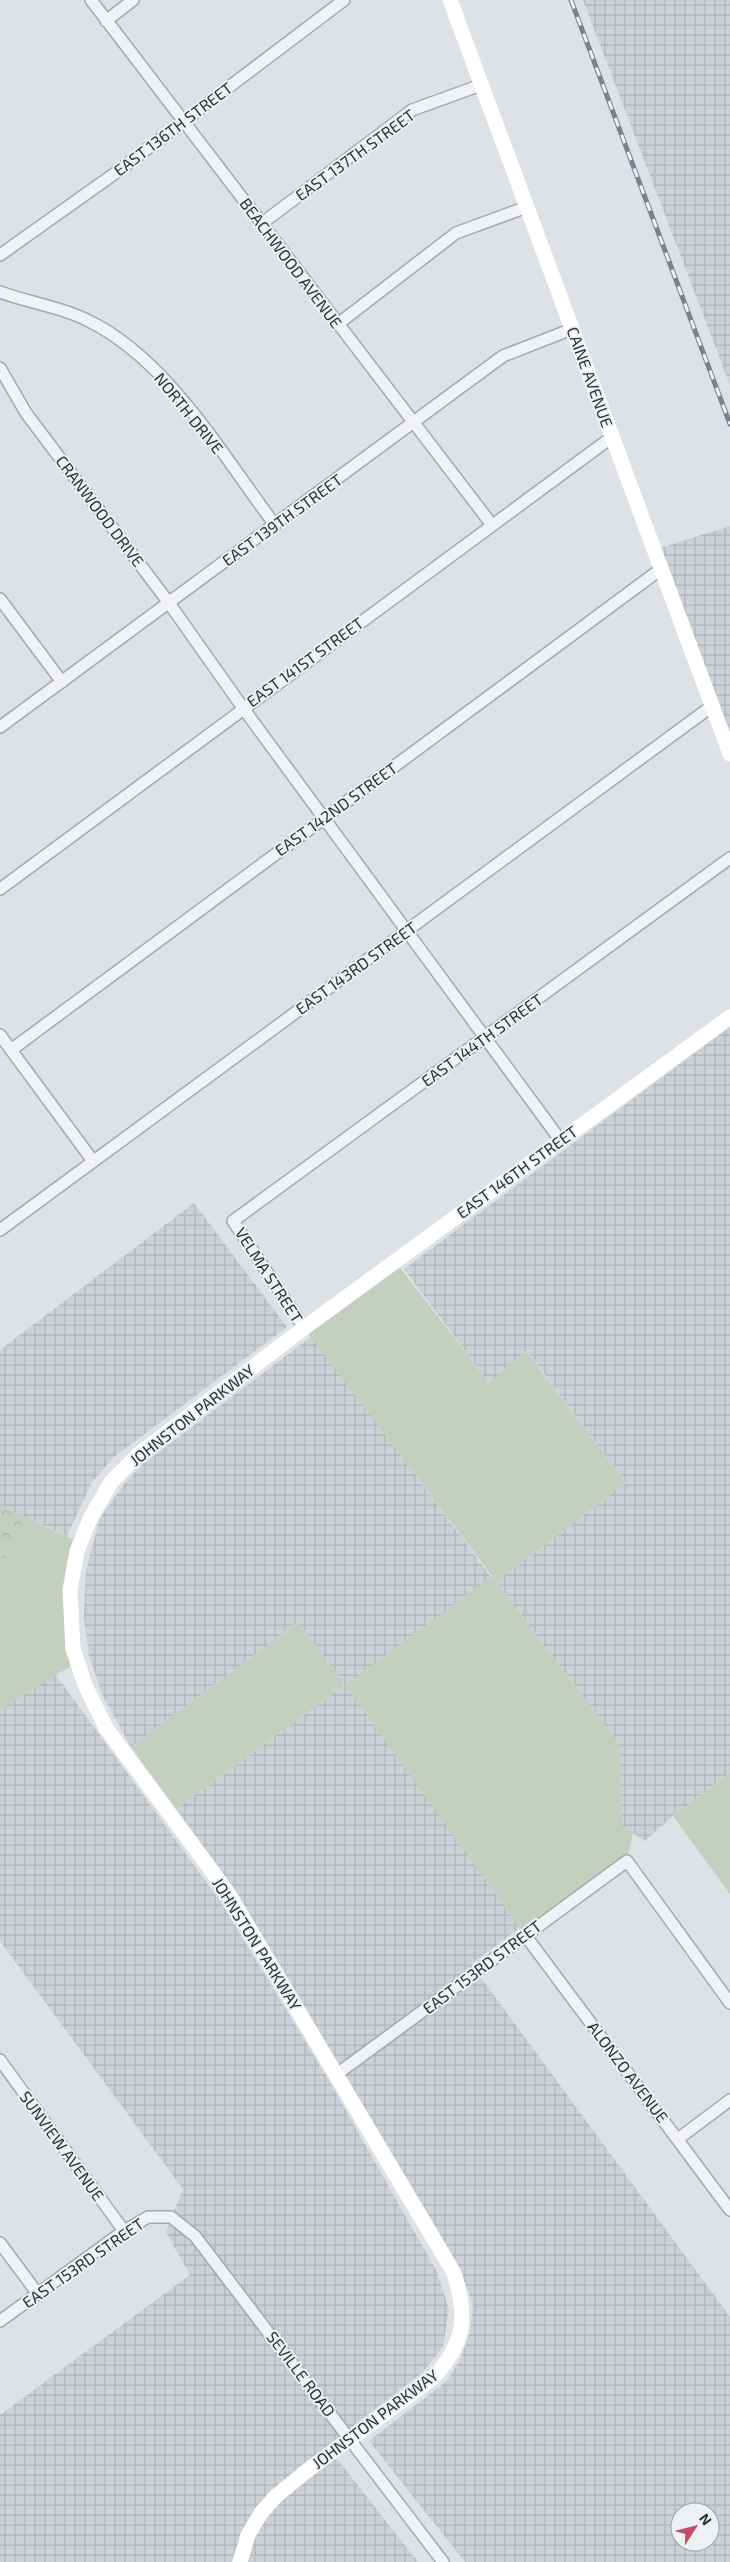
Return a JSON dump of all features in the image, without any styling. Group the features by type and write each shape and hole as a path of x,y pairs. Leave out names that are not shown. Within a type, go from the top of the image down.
{"street":[{"name":"BEACHWOOD AVENUE","path":"90,0 492,525"},
{"path":"106,20 133,0"},
{"name":"EAST 136TH STREET","path":"0,256 184,121 344,0"},
{"name":"CAINE AVENUE","path":"450,0 730,754"},
{"name":"EAST 137TH STREET","path":"261,224 412,110 481,84"},
{"path":"338,324 456,233 527,207"},
{"name":"NORTH DRIVE","path":"0,292 47,304 88,320 127,346 167,380 275,525"},
{"name":"EAST 139TH STREET","path":"0,727 502,356 572,329"},
{"name":"CRANWOOD DRIVE","path":"0,368 26,413 169,603 202,652 561,1141"},
{"name":"EAST 141ST STREET","path":"0,889 612,437"},
{"name":"EAST 142ND STREET","path":"11,1050 661,569"},
{"path":"0,599 62,682"},
{"name":"EAST 143RD STREET","path":"0,1230 712,706"},
{"name":"EAST 144TH STREET","path":"234,1222 730,858"},
{"name":"EAST 146TH STREET","path":"304,1328 730,1017"},
{"path":"0,1035 93,1161"},
{"name":"VELMA STREET","path":"234,1222 304,1328"},
{"name":"JOHNSTON PARKWAY","path":"240,2562 248,2535 261,2514 276,2496 433,2378 447,2363 459,2340 464,2320 462,2299 454,2273 226,1890 106,1728 85,1685 73,1649 70,1624 70,1590 77,1551 90,1519 111,1482 139,1454 304,1328"},
{"name":"EAST 153RD STREET","path":"337,2074 627,1860 730,2003"},
{"name":"ALONZO AVENUE","path":"525,1935 730,2210"},
{"name":"SUNVIEW AVENUE","path":"0,2060 124,2231"},
{"path":"678,2139 730,2100"},
{"name":"EAST 153RD STREET","path":"0,2321 124,2231 148,2217 171,2217"},
{"name":"SEVILLE ROAD","path":"171,2217 195,2236 443,2562"},
{"path":"0,2243 38,2294"}],"shaded area":[{"path":"583,0 730,0 730,385"},
{"path":"730,526 730,754 654,550"},
{"path":"730,1027 730,1773 673,1816 645,1841 622,1826 620,1745 496,1582 626,1483 527,1351 489,1383 404,1269"},
{"path":"194,1203 287,1327 114,1457 92,1482 67,1536 0,1505 0,1350"},
{"path":"312,1336 491,1577 521,1927 471,1964 730,2317 730,2562 465,2562 369,2441 447,2381 460,2360 470,2333 473,2304 456,2261 238,1894 176,1809 345,1685 298,1622 131,1747 103,1696 89,1656 84,1617 86,1570 100,1518 125,1483 143,1464"},
{"path":"56,1675 222,1904 328,2079 437,2272 449,2309 443,2347 422,2373 327,2446 418,2562 0,2562 0,2415 190,2275 166,2232 183,2189 0,1941 0,1708"}],"green space":[{"path":"395,1261 489,1383 526,1351 626,1483 496,1582 620,1745 622,1826 633,1832 627,1861 525,1935 345,1685 492,1576 304,1328"},
{"path":"0,1505 26,1517 5,1559 0,1559"},
{"path":"26,1517 80,1543 77,1551 78,1662 0,1709 0,1559 5,1559"},
{"path":"298,1622 345,1685 176,1809 131,1747"},
{"path":"730,1773 730,1894 673,1816"}],"railway":[{"path":"571,0 730,424"}]}
